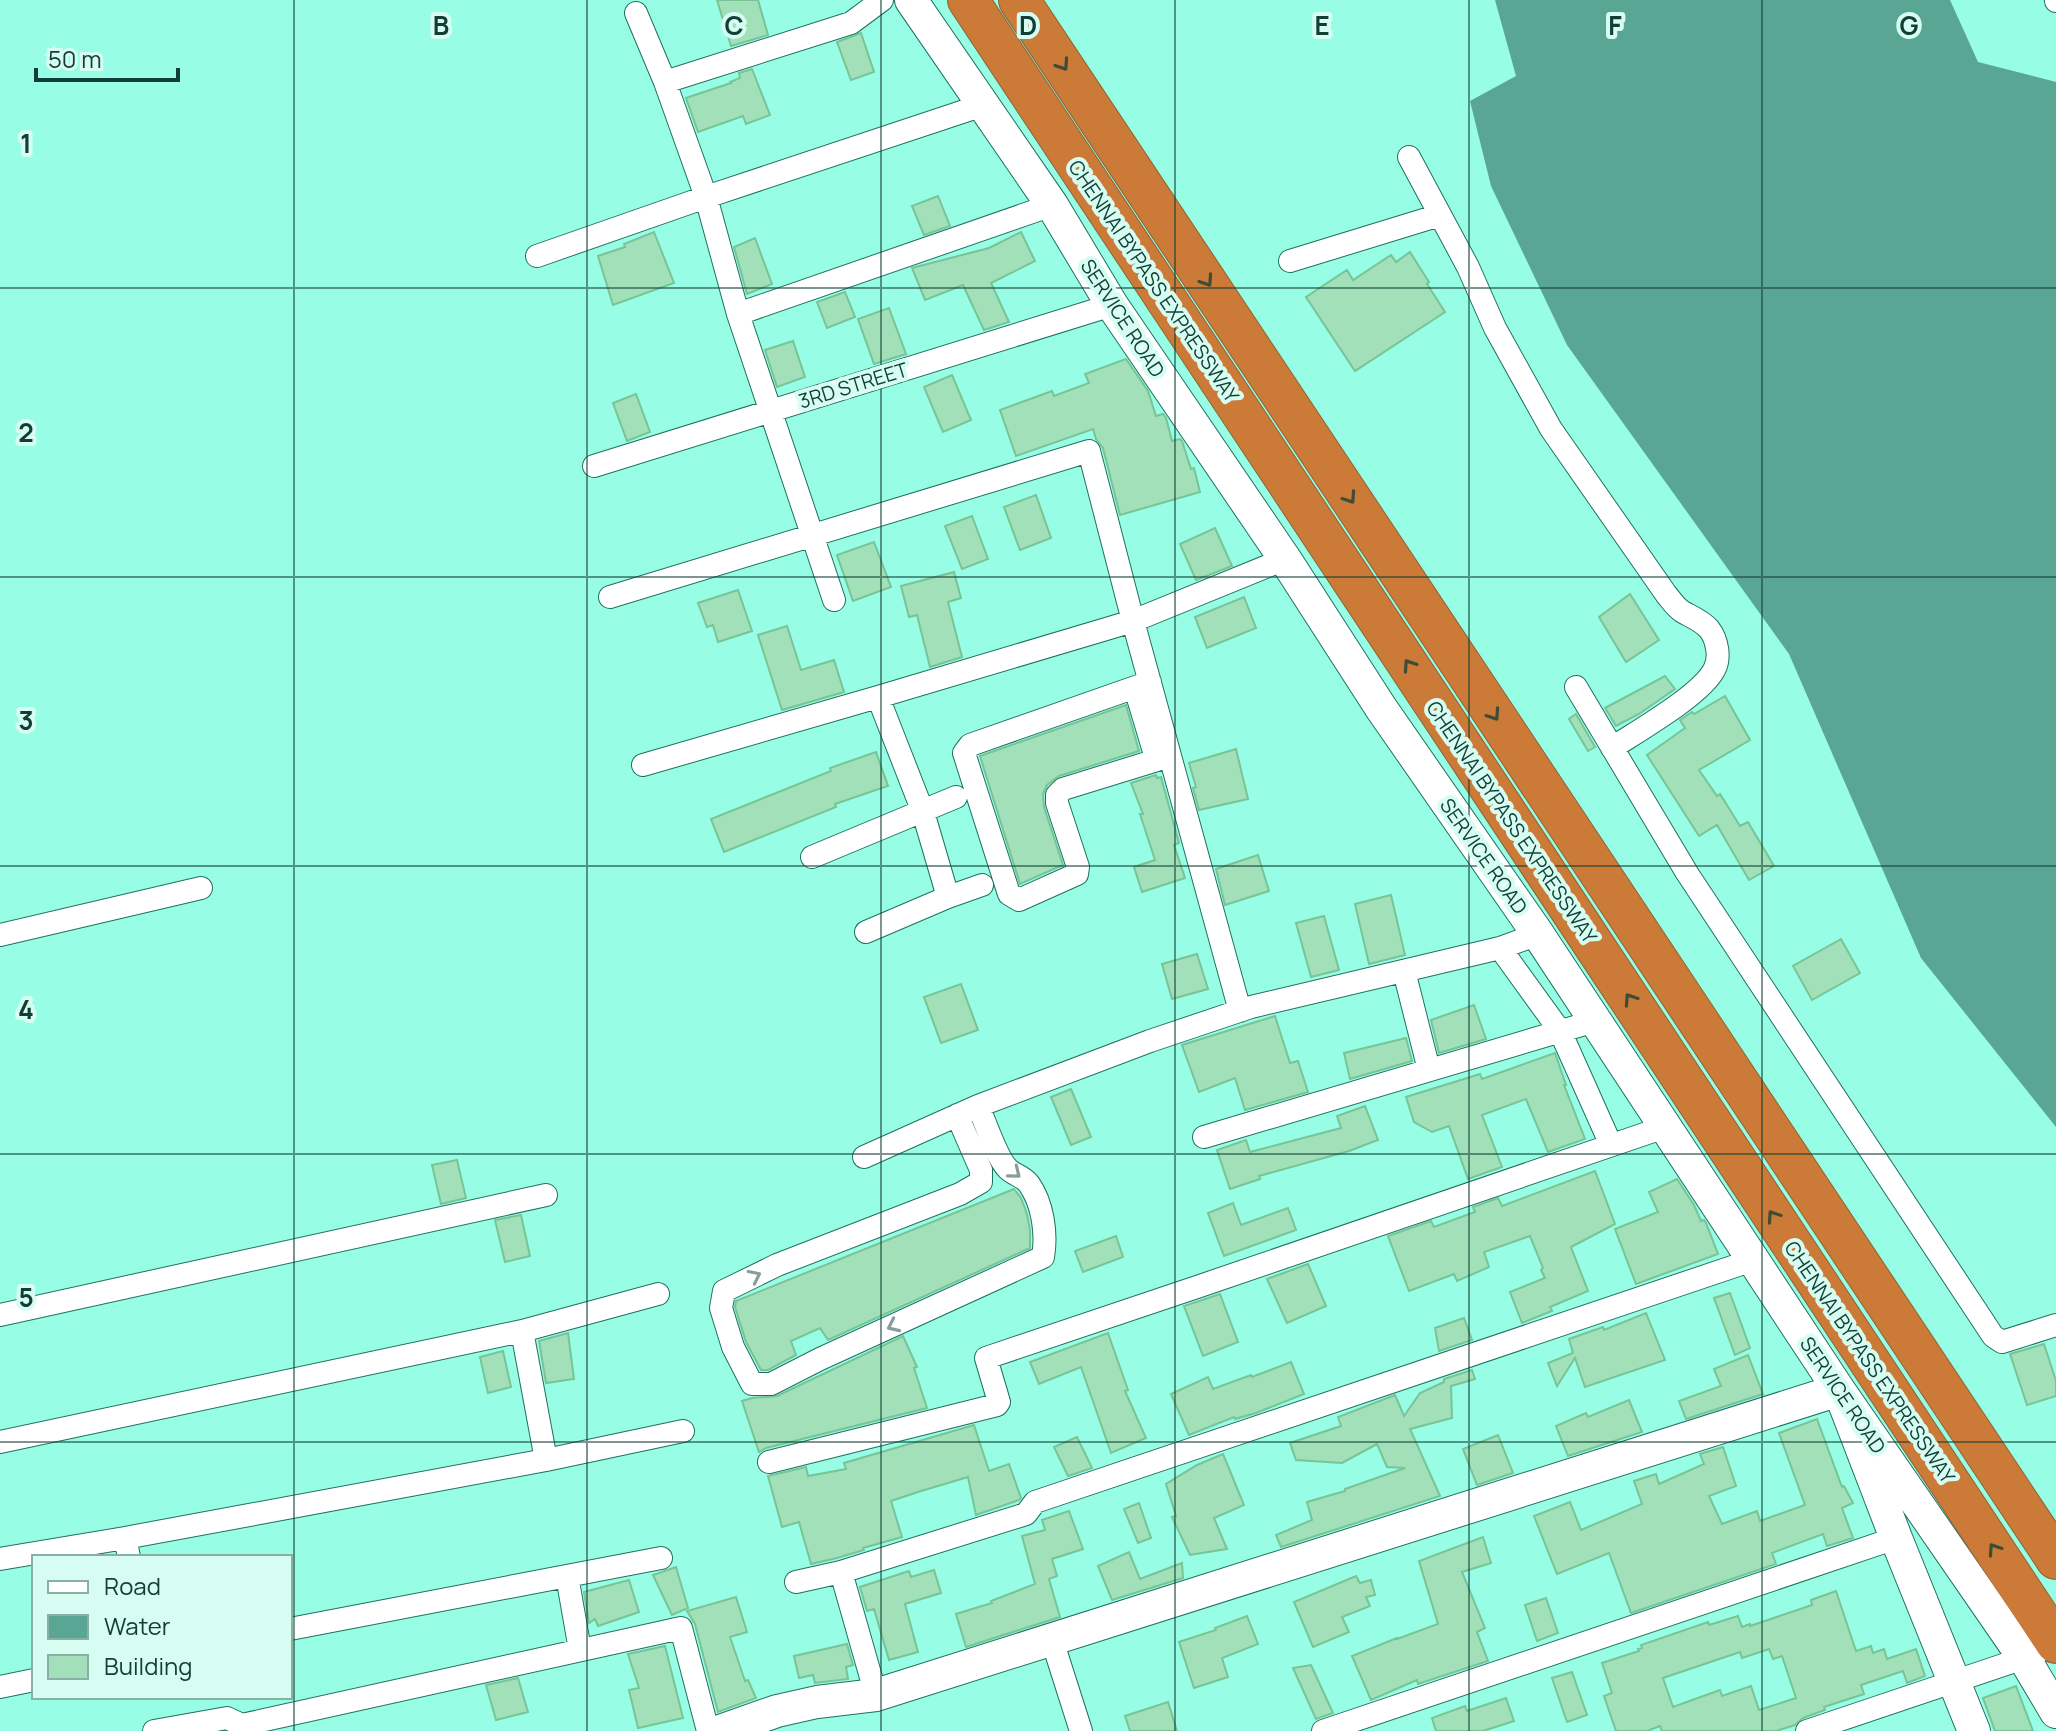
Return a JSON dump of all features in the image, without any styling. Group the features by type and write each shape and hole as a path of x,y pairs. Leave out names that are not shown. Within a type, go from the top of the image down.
{"highway":[{"name":"CHENNAI BYPASS EXPRESSWAY","path":"968,0 2043,1641"},
{"path":"1019,0 2056,1559"}],"street":[{"path":"665,82 851,23 882,0"},
{"name":"SERVICE ROAD","path":"911,0 1052,205 1112,305 1285,559 1381,708 1538,934 1839,1390 2043,1641 2056,1712"},
{"path":"636,13 665,82 706,197 738,314 834,600"},
{"path":"537,256 983,105"},
{"path":"1409,157 1468,267 1495,328 1551,429 1666,594 1680,611 1708,628 1715,640 1718,653 1715,668 1699,689 1612,748"},
{"path":"738,314 1052,205"},
{"path":"1290,261 1440,215"},
{"name":"3RD STREET","path":"594,466 1112,305"},
{"path":"610,597 1089,451 1133,621 1142,685 1240,1011"},
{"path":"643,765 1133,621 1285,559"},
{"path":"1142,685 970,745 964,753 1009,894 1019,900 1077,874 1078,867 1057,803 1057,795 1063,789 1163,758"},
{"path":"1576,687 1687,873 1993,1336 2002,1342 2056,1325"},
{"path":"878,697 923,812 948,897"},
{"path":"812,857 956,797"},
{"path":"866,932 982,885"},
{"path":"0,935 201,888"},
{"path":"864,1157 978,1106 1150,1041 1240,1011 1500,948 1538,934"},
{"path":"1500,948 1560,1031 1611,1145"},
{"path":"1404,971 1429,1070"},
{"path":"1204,1137 1595,1021"},
{"path":"957,1115 981,1170 981,1182 960,1194 777,1265 724,1291 721,1308 733,1347 752,1384 771,1384 1043,1257 1040,1207 1028,1183 1008,1169 978,1106"},
{"path":"769,1462 997,1405 999,1402 986,1358 1665,1127"},
{"path":"0,1315 546,1195"},
{"path":"796,1582 841,1572 1026,1514 1035,1502 1753,1260"},
{"path":"0,1442 522,1331 658,1294"},
{"path":"522,1331 546,1460"},
{"path":"720,1731 777,1711 817,1702 876,1695 1839,1390 1974,1731"},
{"path":"46,1555 127,1548 683,1431"},
{"path":"1323,1731 1896,1538"},
{"path":"0,1559 32,1556"},
{"path":"292,1629 661,1558"},
{"path":"841,1572 876,1695"},
{"path":"567,1576 580,1650"},
{"path":"154,1731 227,1718 243,1728 681,1628 708,1731"},
{"path":"1052,1640 1081,1731"},
{"path":"1807,1731 1953,1681 2043,1641"},
{"path":"0,1687 32,1680"}],"water":[{"path":"1495,0 1950,0 1978,62 2056,82 2056,1127 1921,958 1789,654 1567,345 1491,186 1470,101 1516,76"}],"building":[{"path":"717,0 758,0 768,35 731,46"},
{"path":"861,33 874,72 851,80 837,42"},
{"path":"752,69 770,115 746,124 743,116 698,132 686,98 731,83 740,78 739,73"},
{"path":"938,196 950,226 924,235 912,206"},
{"path":"654,232 674,283 613,305 598,256"},
{"path":"1021,232 1035,261 991,283 1009,322 984,330 963,285 925,300 912,268 989,248"},
{"path":"755,238 772,284 747,294 734,247"},
{"path":"1410,252 1445,312 1355,371 1306,297 1347,270 1353,280 1391,255 1396,262"},
{"path":"845,292 855,317 827,328 817,302"},
{"path":"889,308 906,354 874,364 858,319"},
{"path":"793,341 805,377 777,387 765,350"},
{"path":"1126,359 1148,391 1156,416 1163,414 1166,418 1172,441 1182,441 1200,492 1120,515 1103,448 1093,429 1016,456 1000,410 1052,391 1054,396 1089,383 1085,374"},
{"path":"952,375 971,420 943,432 924,387"},
{"path":"636,394 650,432 627,441 613,403"},
{"path":"1036,495 1051,538 1020,550 1004,507"},
{"path":"972,516 988,559 962,569 945,526"},
{"path":"1215,528 1232,566 1196,580 1180,544"},
{"path":"874,542 891,587 853,601 837,555"},
{"path":"954,572 961,598 948,602 962,657 930,667 917,615 909,617 901,586"},
{"path":"738,590 752,631 718,642 713,625 707,627 698,603"},
{"path":"1630,594 1659,640 1626,662 1599,617"},
{"path":"1244,597 1256,628 1207,648 1195,617"},
{"path":"787,626 801,670 834,660 844,692 782,710 758,635"},
{"path":"1665,676 1675,689 1616,726 1605,708"},
{"path":"1725,696 1750,740 1699,770 1717,796 1720,794 1740,826 1748,822 1774,866 1749,880 1717,825 1699,836 1647,755 1685,728 1680,720"},
{"path":"1126,705 1139,751 1059,776 1047,785 1043,794 1044,807 1063,865 1020,884 980,756"},
{"path":"1576,714 1595,747 1588,751 1569,719"},
{"path":"1236,749 1248,799 1199,810 1189,763"},
{"path":"876,752 888,786 835,804 836,807 724,852 711,819 831,771 830,768"},
{"path":"1156,775 1157,778 1161,777 1179,843 1174,845 1185,878 1142,892 1134,867 1155,860 1131,783"},
{"path":"1258,855 1269,891 1225,905 1216,869"},
{"path":"1391,895 1405,955 1369,964 1355,904"},
{"path":"1324,916 1339,970 1311,977 1296,923"},
{"path":"1841,939 1860,973 1812,1000 1793,966"},
{"path":"1197,954 1208,989 1172,999 1162,964"},
{"path":"961,984 978,1030 941,1043 924,997"},
{"path":"1474,1005 1486,1039 1439,1053 1431,1020"},
{"path":"1275,1016 1290,1063 1298,1061 1308,1092 1245,1110 1235,1078 1199,1092 1182,1045"},
{"path":"1406,1038 1412,1061 1350,1079 1344,1053"},
{"path":"1555,1053 1585,1139 1548,1152 1526,1099 1482,1115 1502,1167 1468,1179 1449,1126 1432,1132 1414,1122 1406,1097 1480,1074 1482,1079"},
{"path":"1071,1089 1091,1137 1071,1145 1051,1097"},
{"path":"1365,1106 1378,1140 1259,1176 1260,1179 1230,1189 1217,1150 1246,1140 1250,1152 1341,1128 1337,1116"},
{"path":"457,1160 466,1198 441,1204 432,1165"},
{"path":"1595,1171 1615,1224 1571,1247 1588,1291 1522,1323 1510,1292 1545,1278 1530,1236 1484,1252 1489,1267 1457,1281 1454,1274 1409,1291 1388,1236 1431,1221 1434,1227 1475,1212 1473,1207 1498,1198 1502,1206"},
{"path":"1677,1179 1701,1221 1706,1223 1718,1254 1636,1284 1615,1229 1658,1212 1649,1192"},
{"path":"1014,1189 1027,1214 1030,1248 828,1340 820,1328 791,1341 796,1355 768,1370 761,1370 746,1342 736,1301"},
{"path":"1233,1203 1241,1225 1288,1208 1296,1230 1224,1256 1208,1213"},
{"path":"521,1215 530,1256 505,1262 495,1220"},
{"path":"1116,1236 1123,1257 1083,1272 1075,1251"},
{"path":"1308,1264 1326,1306 1287,1323 1267,1279"},
{"path":"1730,1293 1750,1348 1735,1355 1714,1298"},
{"path":"1220,1294 1238,1342 1203,1356 1184,1306"},
{"path":"1646,1313 1665,1360 1585,1387 1575,1358 1557,1386 1548,1363 1573,1353 1569,1339 1603,1327 1604,1330"},
{"path":"1464,1318 1472,1340 1439,1351 1435,1328"},
{"path":"568,1333 574,1379 546,1383 539,1341"},
{"path":"1108,1333 1128,1390 1125,1391 1146,1438 1111,1453 1081,1367 1039,1384 1030,1362"},
{"path":"903,1336 917,1367 914,1368 927,1408 759,1452 742,1401 777,1396"},
{"path":"2044,1344 2056,1381 2056,1396 2027,1405 2010,1354"},
{"path":"503,1351 511,1387 488,1393 480,1357"},
{"path":"1748,1355 1763,1394 1686,1419 1679,1401 1721,1386 1714,1369"},
{"path":"1291,1362 1304,1394 1189,1435 1171,1394 1208,1377 1213,1389"},
{"path":"1472,1370 1475,1379 1451,1386 1452,1418 1410,1429 1440,1496 1281,1547 1276,1535 1312,1520 1307,1502 1405,1468 1387,1467 1377,1444 1342,1463 1296,1460 1290,1443 1341,1426 1338,1417 1395,1395 1404,1416 1420,1393 1444,1382 1444,1379"},
{"path":"1629,1400 1642,1432 1568,1456 1556,1426"},
{"path":"1817,1419 1842,1487 1853,1503 1842,1508 1853,1538 1827,1546 1823,1534 1772,1553 1776,1564 1631,1613 1609,1553 1557,1574 1534,1516 1570,1502 1581,1530 1642,1504 1634,1481 1656,1474 1659,1484 1704,1464 1700,1454 1723,1447 1736,1486 1709,1496 1722,1524 1757,1511 1760,1521 1805,1505 1779,1433"},
{"path":"974,1425 989,1471 1009,1464 1021,1498 1019,1500 976,1515 968,1477 921,1491 891,1501 902,1537 811,1564 799,1522 782,1527 768,1476 806,1467 808,1476 846,1469 844,1463"},
{"path":"1498,1435 1513,1473 1477,1485 1463,1449"},
{"path":"1077,1437 1092,1468 1068,1476 1054,1447"},
{"path":"1223,1454 1244,1505 1214,1518 1227,1549 1190,1555 1172,1517 1176,1516 1166,1484"},
{"path":"1139,1503 1151,1538 1138,1543 1124,1509"},
{"path":"1069,1511 1083,1549 1052,1559 1057,1576 1049,1579 1060,1617 966,1647 956,1614 992,1603 1035,1584 1022,1536 1045,1530 1042,1520"},
{"path":"1483,1537 1491,1563 1462,1572 1485,1628 1477,1632 1488,1661 1418,1684 1417,1680 1371,1700 1352,1656 1438,1624 1419,1561"},
{"path":"1129,1552 1140,1579 1182,1563 1183,1578 1112,1600 1098,1566"},
{"path":"676,1567 688,1608 672,1615 653,1575"},
{"path":"934,1570 941,1593 905,1604 918,1652 889,1660 874,1609 867,1611 860,1587 909,1571 911,1577"},
{"path":"1356,1576 1360,1583 1371,1580 1375,1595 1366,1597 1370,1606 1342,1617 1349,1632 1313,1647 1294,1602"},
{"path":"629,1580 639,1612 598,1626 595,1619 589,1623 584,1592"},
{"path":"1836,1591 1856,1651 1871,1646 1873,1653 1884,1649 1887,1659 1916,1649 1925,1676 1907,1683 1903,1671 1861,1685 1864,1694 1824,1707 1825,1710 1803,1718 1795,1725 1776,1731 1662,1731 1660,1726 1647,1731 1616,1731 1604,1696 1612,1693 1602,1663 1639,1651 1641,1645 1708,1622 1709,1625 1738,1616 1742,1627 1750,1626 1812,1605 1811,1600","holes":["1769,1649 1773,1659 1782,1656 1796,1698 1759,1710 1751,1686 1722,1696 1720,1690 1673,1707 1663,1678 1740,1652 1742,1658"]},
{"path":"736,1597 747,1632 730,1637 745,1681 748,1680 756,1698 718,1712 695,1624 687,1611"},
{"path":"1546,1598 1558,1633 1537,1641 1525,1605"},
{"path":"1247,1616 1258,1644 1222,1658 1228,1677 1194,1688 1179,1642"},
{"path":"847,1644 853,1665 846,1667 848,1679 815,1683 813,1675 799,1678 794,1656"},
{"path":"665,1646 683,1718 638,1728 629,1690 639,1688 628,1654"},
{"path":"1311,1665 1333,1713 1316,1719 1293,1668"},
{"path":"1572,1672 1587,1715 1567,1722 1552,1678"},
{"path":"518,1678 528,1712 496,1720 486,1685"},
{"path":"2016,1686 2033,1731 1995,1731 1983,1698"},
{"path":"1506,1698 1514,1721 1483,1731 1436,1731 1432,1718 1465,1706 1467,1711"},
{"path":"1168,1702 1177,1731 1130,1731 1125,1716"}]}
